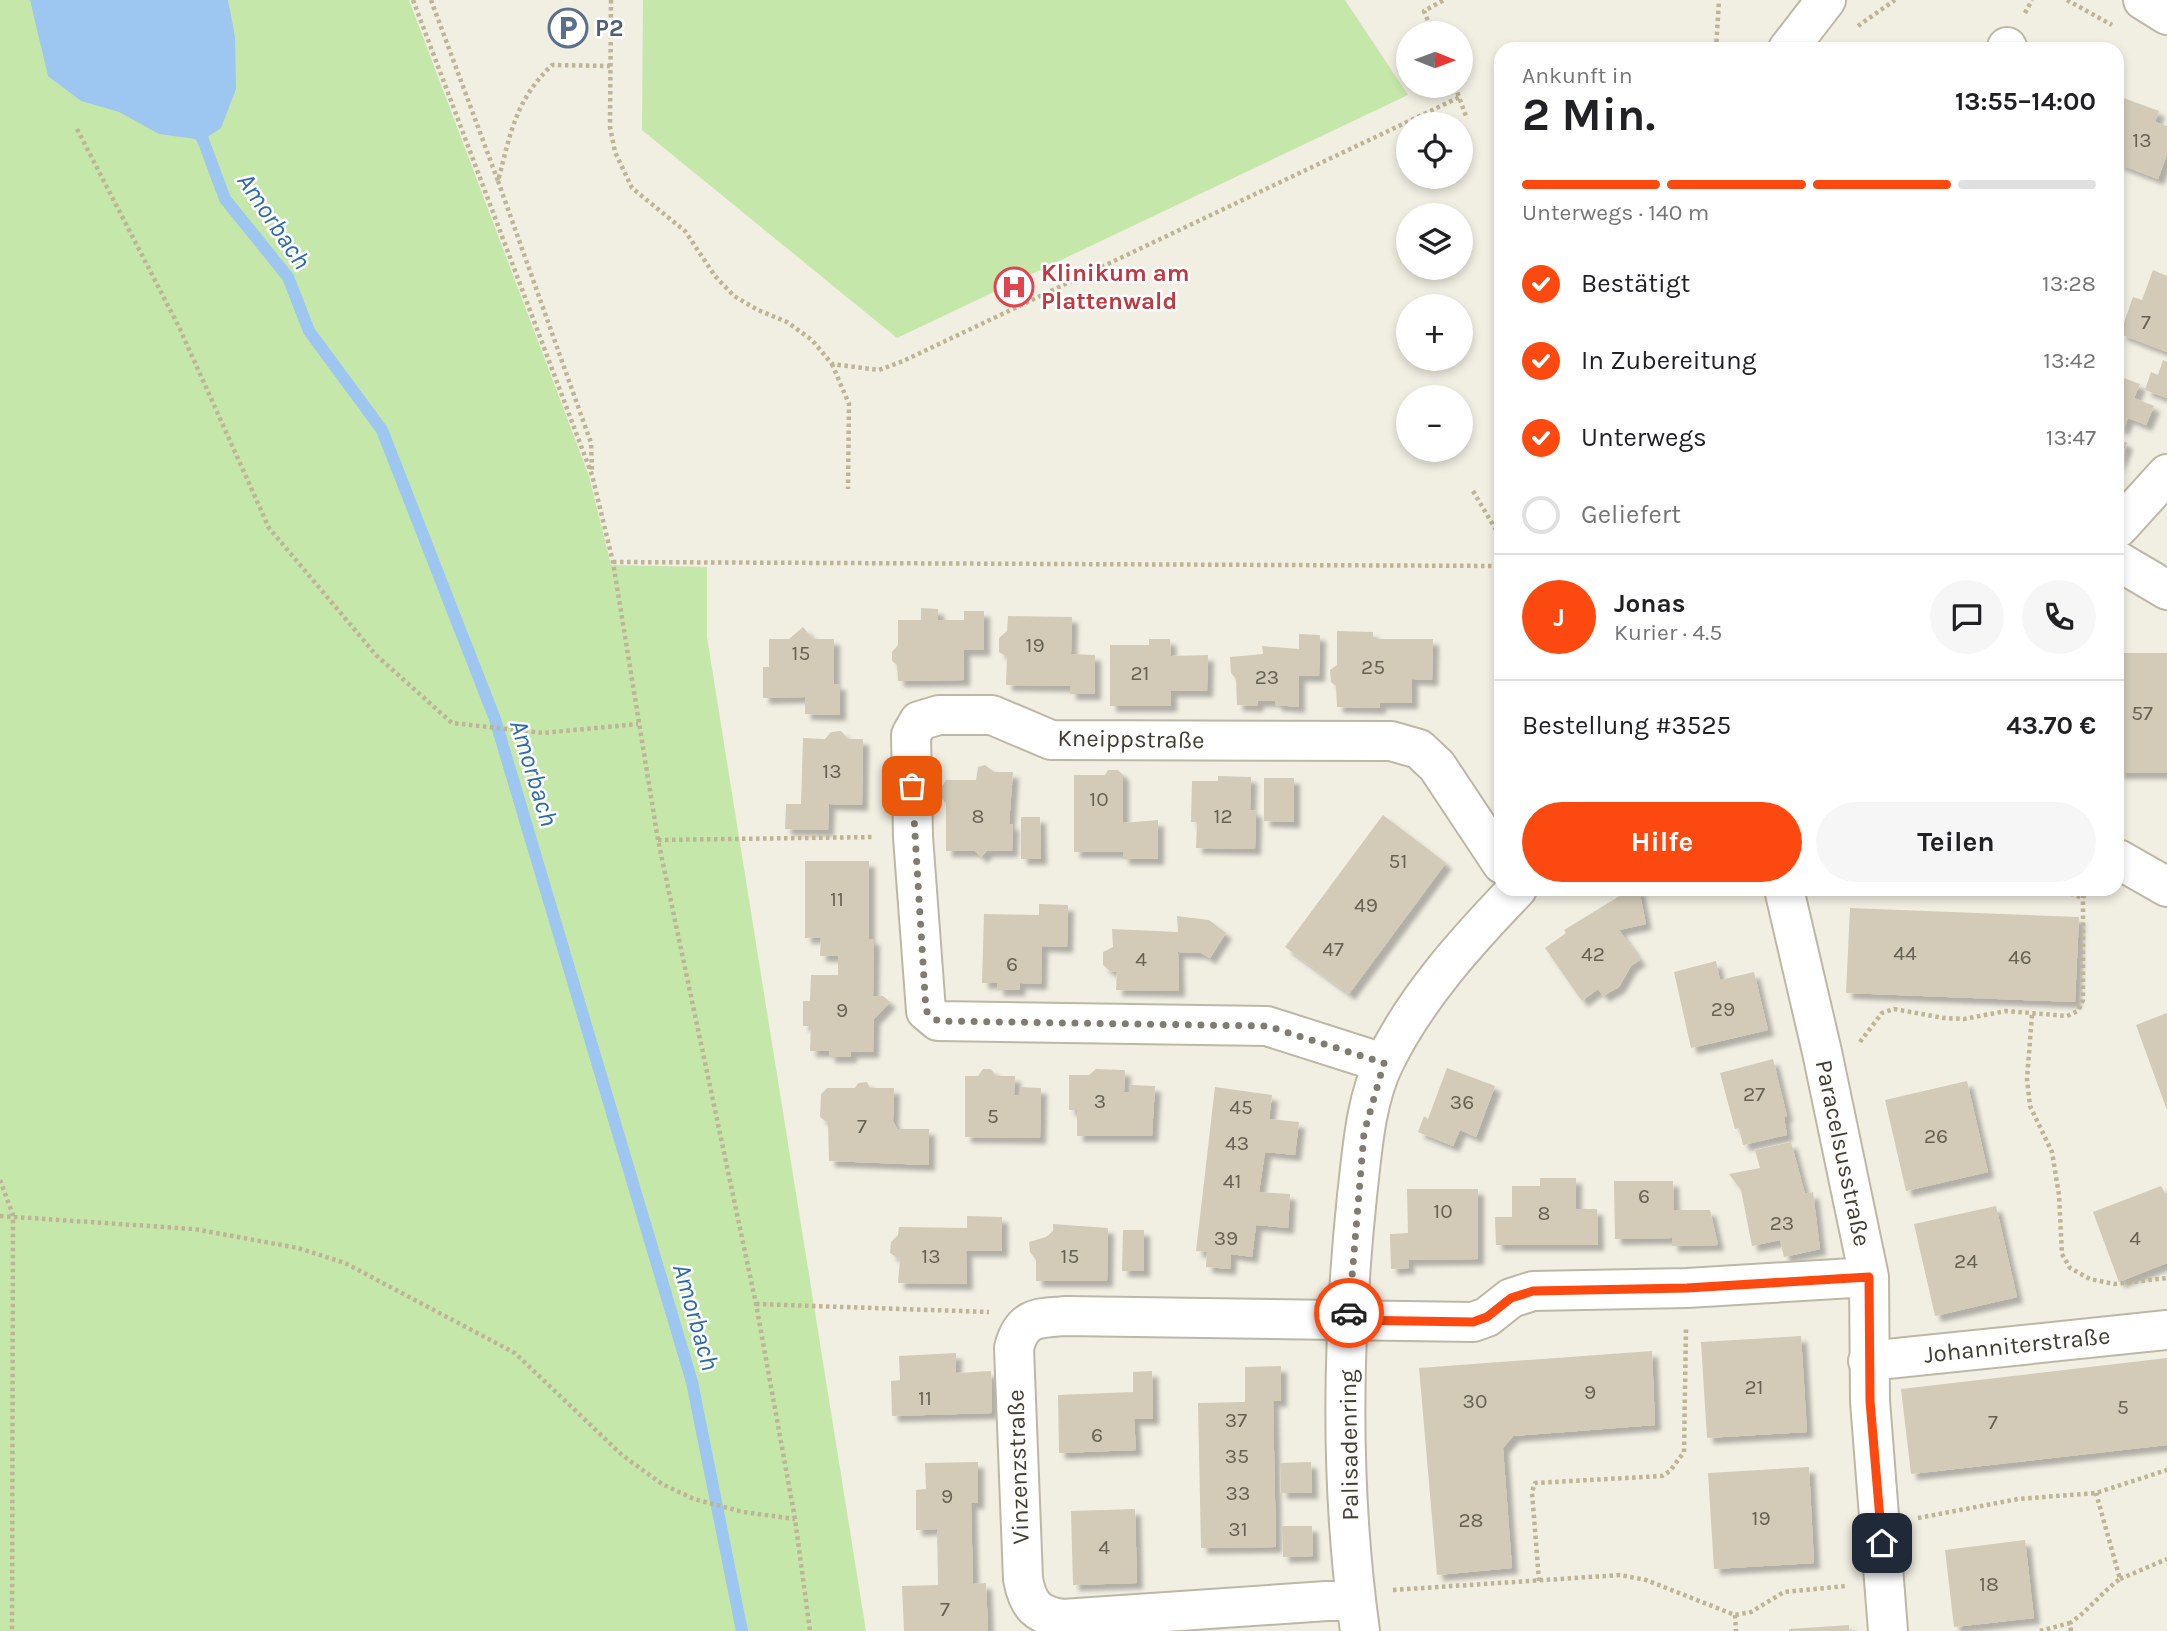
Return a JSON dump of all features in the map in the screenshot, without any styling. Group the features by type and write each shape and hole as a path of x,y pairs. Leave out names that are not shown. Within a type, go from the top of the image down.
{"street":[{"path":"1793,42 1826,0"},
{"path":"2143,0 2167,15"},
{"path":"2124,521 2167,474"},
{"path":"2124,565 2167,590"},
{"name":"Kneippstraße","path":"1384,1063 1267,1026 938,1021 926,1011 914,837 911,735 919,721 939,715 992,715 1051,740 1391,741 1419,749 1437,766 1494,852"},
{"path":"2124,862 2167,887"},
{"name":"Palisadenring","path":"1357,1607 1347,1486 1348,1320 1364,1133 1384,1063 1417,1008 1465,943 1510,896"},
{"name":"Paracelsusstraße","path":"1785,896 1822,1052 1869,1277 1868,1361 1888,1631"},
{"path":"1026,1323 1041,1318 1066,1316 1473,1322 1487,1317 1511,1298 1533,1291 1687,1288 1869,1277"},
{"name":"Vinzenzstraße","path":"1026,1323 1018,1332 1014,1349 1023,1579 1027,1598 1033,1609 1046,1616 1063,1619 1357,1607"},
{"name":"Johanniterstraße","path":"1868,1361 2167,1330"}],"path":[{"path":"413,0 592,475 612,562 658,840 756,1304 795,1519 810,1631"},
{"path":"431,0 591,443 592,475"},
{"path":"611,0 610,127 615,152 632,188 685,232 715,276 734,296 787,322 812,340 832,364 849,404 848,489"},
{"path":"1428,21 1424,11 1444,0"},
{"path":"1716,42 1719,0"},
{"path":"1853,30 1895,0"},
{"path":"498,181 516,111 531,86 552,65 610,66"},
{"path":"832,364 879,370 903,361 1458,98"},
{"path":"77,129 179,327 269,528 376,655 452,723 543,733 638,724"},
{"path":"1473,491 1494,526"},
{"path":"612,562 1494,566"},
{"path":"658,840 914,837"},
{"path":"1822,1052 1856,1047 1882,1013 1894,1009 1944,1018 1964,1018 2006,1011 2067,1016 2078,1011 2083,1000 2083,898 2077,896"},
{"path":"2032,1015 2027,1079 2030,1106 2052,1152 2059,1195 2062,1254 2070,1268 2090,1279 2113,1284 2167,1278"},
{"path":"0,1180 13,1215 12,1631"},
{"path":"0,1216 194,1229 298,1248 345,1264 515,1353 622,1455 662,1484 694,1499 743,1512 795,1519"},
{"path":"756,1304 980,1310 1026,1323"},
{"path":"1539,1581 1532,1492 1535,1483 1662,1476 1680,1460 1686,1429 1686,1320"},
{"path":"1881,1524 2018,1499 2096,1493 2167,1470"},
{"path":"2096,1493 2120,1579"},
{"path":"2040,1631 2070,1623 2088,1611 2107,1588 2120,1579 2167,1559"},
{"path":"1357,1607 1539,1581 1620,1575 1646,1580 1735,1615 1751,1612 1784,1592 1885,1582"},
{"path":"1735,1615 1736,1631"},
{"path":"2070,1623 2071,1631"}],"green space":[{"path":"0,0 409,0 589,476 611,565 707,567 707,637 866,1631 0,1631"},
{"path":"643,0 1345,0 1396,77 1396,98 1402,98 897,338 642,130"}],"water":[{"path":"30,0 228,0 235,37 236,89 221,128 203,140 159,134 119,112 81,101 48,76"}],"building":[{"path":"2124,98 2159,111 2155,122 2167,126 2167,154 2158,179 2124,166"},
{"path":"2153,270 2167,276 2167,352 2124,336 2124,323 2133,297 2142,300"},
{"path":"2163,360 2167,362 2167,398 2145,390 2151,372 2158,375"},
{"path":"2124,378 2140,384 2134,398 2154,406 2146,425 2128,418 2124,427"},
{"path":"921,608 938,609 938,620 964,620 964,611 984,611 984,650 964,650 964,680 898,681 897,665 892,661 892,652 898,645 898,620 921,620"},
{"path":"1008,616 1072,617 1071,654 1095,655 1095,694 1070,694 1070,686 1006,685 1007,657 999,652 999,638 1007,631"},
{"path":"803,627 813,639 834,639 834,684 840,684 840,715 805,714 805,697 763,698 763,667 769,667 769,639 789,639"},
{"path":"1337,631 1373,632 1373,639 1433,639 1432,680 1412,679 1412,703 1380,703 1380,708 1337,707 1336,686 1331,682 1330,670 1337,665"},
{"path":"1299,634 1320,635 1319,676 1299,676 1299,707 1276,705 1275,701 1258,701 1257,706 1237,705 1236,679 1231,673 1230,657 1263,654 1262,646 1299,649"},
{"path":"1149,639 1170,639 1171,656 1208,655 1207,691 1171,691 1171,706 1110,706 1110,645 1149,645"},
{"path":"2124,653 2167,653 2167,773 2124,773"},
{"path":"841,731 848,739 863,739 862,805 829,804 828,830 785,829 786,804 801,804 803,738 825,739 831,732"},
{"path":"985,765 994,772 1013,772 1009,824 1013,824 1012,851 987,851 981,857 975,851 946,851 946,803 940,797 941,788 946,780 976,780 978,767"},
{"path":"1108,770 1118,770 1123,775 1123,823 1158,820 1158,859 1123,859 1123,852 1074,852 1074,775 1105,775"},
{"path":"1218,776 1251,777 1250,810 1256,811 1255,849 1196,848 1197,822 1191,822 1192,781 1218,781"},
{"path":"1264,778 1294,778 1294,822 1264,821"},
{"path":"1383,815 1446,863 1349,994 1285,947"},
{"path":"1021,817 1040,817 1041,859 1021,859"},
{"path":"805,861 869,861 869,939 874,939 873,996 883,996 890,1002 874,1019 873,1052 851,1052 851,1057 829,1057 829,1051 810,1051 811,1026 803,1026 803,1001 810,1001 811,975 838,975 838,956 820,956 821,937 805,938"},
{"path":"1620,896 1640,896 1646,924 1619,930 1640,960 1631,966 1619,987 1603,996 1598,989 1582,1001 1545,948 1566,933 1564,930"},
{"path":"1039,904 1068,905 1067,947 1042,946 1041,984 1020,983 1019,990 997,990 998,983 982,983 984,914 1039,915"},
{"path":"1850,908 2079,917 2075,1002 1846,993"},
{"path":"1177,916 1209,920 1226,933 1210,958 1201,953 1178,952 1179,991 1116,990 1117,972 1110,971 1103,965 1103,952 1113,947 1112,929 1178,932"},
{"path":"1716,961 1720,980 1754,972 1768,1030 1691,1048 1674,972"},
{"path":"2167,1013 2167,1110 2136,1025"},
{"path":"1773,1059 1787,1116 1784,1117 1787,1135 1743,1145 1739,1128 1735,1129 1720,1073"},
{"path":"1447,1068 1495,1086 1476,1137 1460,1130 1453,1146 1418,1132 1424,1116 1428,1119"},
{"path":"983,1069 991,1069 996,1076 1015,1076 1014,1095 1020,1095 1020,1087 1041,1088 1040,1138 965,1137 965,1076 978,1076"},
{"path":"1096,1069 1125,1070 1124,1092 1131,1092 1131,1085 1155,1086 1152,1136 1077,1136 1077,1110 1069,1110 1069,1075 1089,1075"},
{"path":"1967,1081 1988,1172 1906,1191 1885,1100"},
{"path":"867,1082 870,1088 894,1088 893,1121 897,1129 929,1129 929,1165 829,1161 828,1123 820,1117 821,1094 827,1088 855,1088 858,1083"},
{"path":"1215,1087 1272,1095 1269,1119 1299,1122 1295,1155 1265,1152 1259,1192 1290,1194 1288,1228 1256,1225 1252,1257 1231,1254 1230,1269 1206,1267 1207,1252 1196,1251"},
{"path":"1791,1142 1805,1194 1813,1192 1820,1249 1784,1257 1780,1240 1752,1246 1741,1190 1729,1174 1760,1168 1755,1150"},
{"path":"1540,1178 1576,1178 1576,1209 1597,1209 1598,1245 1496,1245 1495,1217 1512,1217 1512,1186 1540,1186"},
{"path":"1614,1181 1673,1181 1674,1210 1710,1210 1718,1245 1672,1246 1672,1238 1615,1239"},
{"path":"2161,1186 2167,1197 2167,1263 2119,1282 2093,1212"},
{"path":"1407,1189 1478,1189 1478,1259 1408,1260 1409,1268 1391,1269 1390,1234 1408,1233"},
{"path":"1996,1206 2017,1297 1935,1316 1914,1224"},
{"path":"967,1216 1002,1217 1002,1251 966,1251 967,1284 898,1283 900,1260 890,1253 891,1242 898,1235 899,1227 967,1228"},
{"path":"1053,1224 1108,1228 1107,1281 1036,1281 1036,1260 1030,1252 1029,1242 1046,1237 1053,1231"},
{"path":"1123,1230 1144,1230 1144,1271 1122,1271"},
{"path":"1801,1336 1807,1432 1707,1438 1701,1342"},
{"path":"1652,1351 1655,1425 1513,1436 1503,1448 1512,1568 1437,1575 1419,1368"},
{"path":"956,1353 956,1373 991,1371 992,1413 892,1416 891,1381 900,1380 899,1356"},
{"path":"2167,1358 2167,1445 1911,1474 1901,1389"},
{"path":"1281,1366 1281,1401 1273,1401 1276,1547 1201,1548 1198,1403 1245,1402 1245,1367"},
{"path":"1152,1371 1153,1419 1134,1419 1136,1450 1059,1453 1058,1395 1133,1392 1133,1372"},
{"path":"978,1462 978,1503 971,1503 973,1584 986,1583 988,1631 904,1631 902,1586 938,1585 937,1529 916,1530 916,1490 926,1489 925,1463"},
{"path":"1311,1462 1312,1493 1281,1493 1280,1463"},
{"path":"1809,1467 1814,1563 1714,1569 1708,1473"},
{"path":"1135,1509 1137,1583 1073,1585 1071,1511"},
{"path":"1282,1526 1312,1526 1313,1556 1283,1557"},
{"path":"2025,1540 2034,1618 1954,1627 1945,1550"},
{"path":"1849,1625 1849,1631 1789,1631 1789,1629"}],"waterway":[{"name":"Amorbach","path":"194,126 203,140 225,199 288,277 309,331 382,430 495,719 692,1382 742,1631"}],"way so far":[{"path":"912,786 926,1011 938,1021 957,1024 1267,1026 1384,1063 1364,1133 1354,1220 1349,1313"}],"place":[{"name":"P2","path":"568,28"},
{"name":"Klinikum am Plattenwald","path":"1014,287"}],"route":[{"path":"1349,1313 1348,1320 1473,1322 1487,1317 1511,1298 1533,1291 1687,1288 1869,1277 1868,1361 1882,1543"}]}
